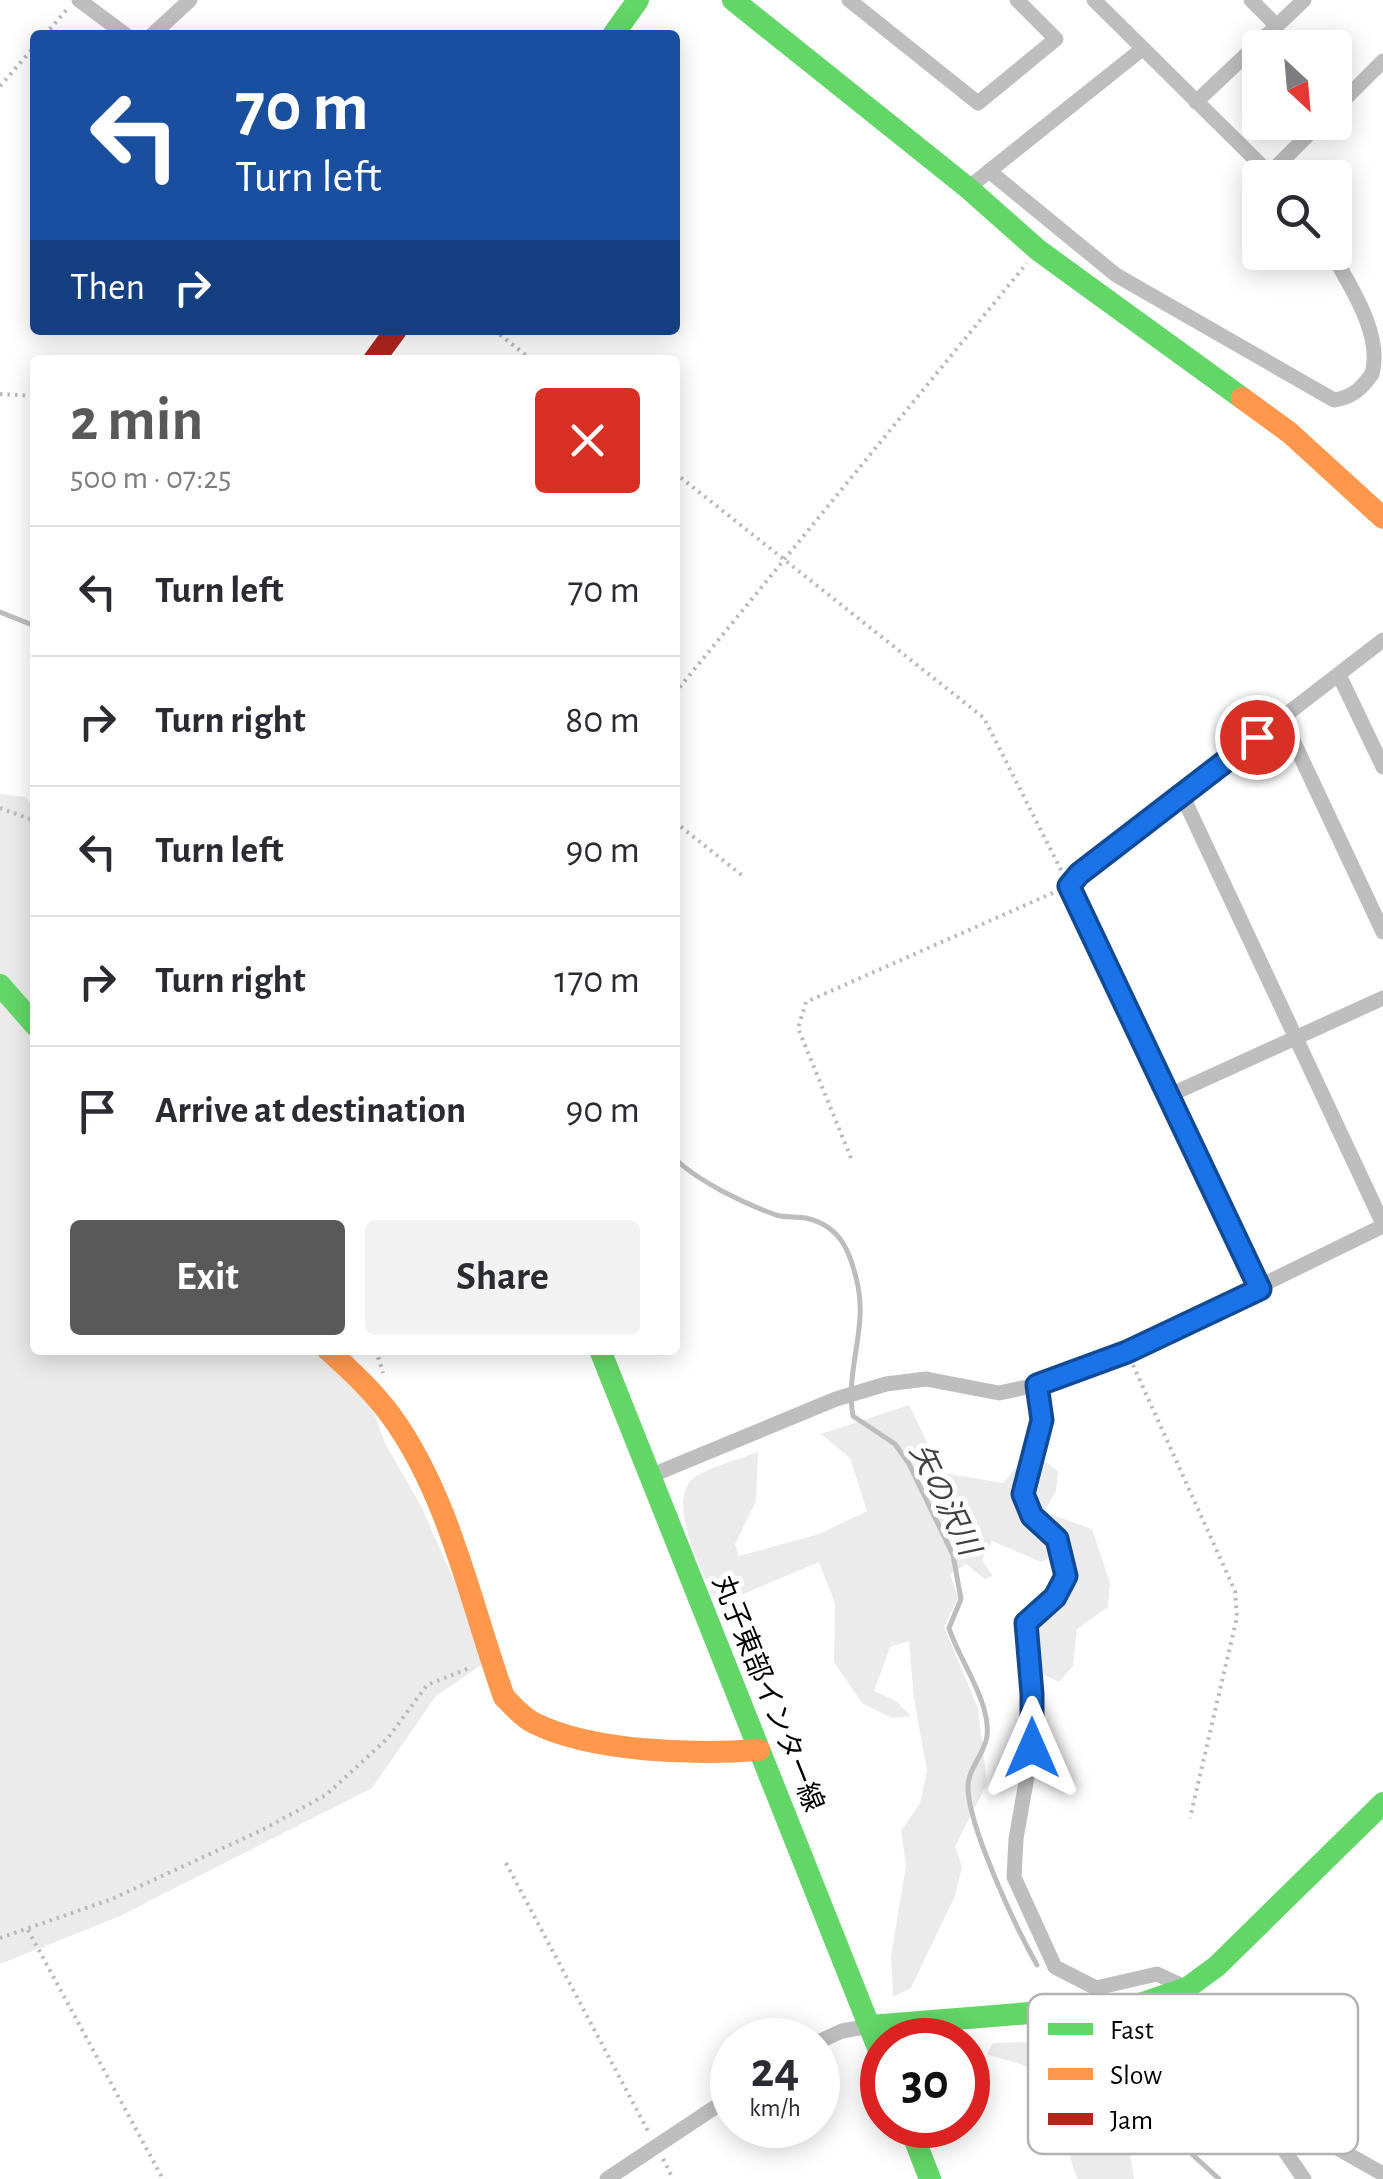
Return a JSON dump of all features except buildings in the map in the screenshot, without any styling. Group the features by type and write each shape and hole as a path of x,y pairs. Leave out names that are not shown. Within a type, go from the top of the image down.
{"street":[{"path":"77,0 119,30"},
{"path":"157,30 190,0"},
{"path":"617,30 638,0"},
{"path":"734,0 968,188 1038,250 1260,410 1383,518"},
{"path":"849,0 978,103 1056,39 1017,0"},
{"path":"1094,0 1256,160"},
{"path":"1251,0 1277,26"},
{"path":"1196,102 1304,0"},
{"path":"968,188 1141,50"},
{"path":"1352,92 1383,61"},
{"path":"1286,160 1304,140"},
{"path":"990,171 1116,275 1334,400 1354,395 1377,365 1381,347 1374,321 1342,270"},
{"path":"1260,1289 1069,886 1079,874 1383,640"},
{"path":"1339,675 1383,767"},
{"path":"1282,717 1383,932"},
{"path":"650,1476 836,1399 886,1384 926,1379 999,1393 1037,1385 1127,1352 1383,1225 1183,797"},
{"path":"0,986 30,1019"},
{"path":"1170,1094 1383,998"},
{"path":"333,1355 363,1383 401,1430 430,1489 504,1697 529,1721 560,1734 700,1752 759,1750"},
{"name":"丸子東部インター線","path":"602,1355 867,2018"},
{"path":"1037,1385 1042,1420 1023,1494 1032,1516 1057,1539 1066,1576 1055,1597 1026,1623 1032,1748 1016,1838 1014,1877 1055,1967 1096,1988 1157,1974 1187,1988 1189,1994"},
{"path":"1169,1994 1187,1988 1217,1966 1383,1803"},
{"path":"968,2018 1028,2013"},
{"path":"608,2179 710,2111"},
{"path":"918,2148 930,2179"},
{"path":"1287,2154 1304,2179"},
{"path":"1348,2154 1383,2174"}],"path":[{"path":"50,30 77,0"},
{"path":"0,86 30,52"},
{"path":"680,687 1038,250"},
{"path":"500,335 526,355"},
{"path":"0,394 30,396"},
{"path":"680,477 984,718 1069,886 806,1002 798,1028 851,1158"},
{"path":"0,808 30,819"},
{"path":"680,826 744,876"},
{"path":"1127,1352 1235,1590 1234,1634 1190,1818"},
{"path":"0,1938 128,1892 262,1830 326,1795 388,1738 427,1685 489,1660"},
{"path":"506,1863 673,2179"},
{"path":"28,1930 164,2179"}],"shaded area":[{"path":"0,794 26,797 30,802 30,1355 353,1355 385,1443 422,1508 489,1660 436,1696 372,1788 118,1917 0,1964"},
{"path":"909,1405 942,1473 1003,1483 1031,1450 1058,1471 1056,1491 1044,1512 1092,1529 1110,1583 1108,1607 1077,1629 1073,1666 1059,1682 1042,1674 1035,1633 1078,1570 1059,1553 1041,1562 992,1541 982,1560 993,1576 985,1579 966,1564 950,1574 958,1598 944,1627 978,1708 987,1784 955,1846 962,1867 955,1896 911,1988 893,1997 891,1956 906,1865 901,1831 920,1803 927,1771 914,1699 909,1641 890,1647 874,1691 896,1701 911,1716 892,1718 862,1703 834,1662 835,1603 819,1562 717,1605 689,1536 683,1500 687,1485 698,1475 758,1452 756,1501 735,1544 739,1556 819,1534 867,1511 850,1458 821,1434"},
{"path":"1028,2042 1028,2068 990,2055 993,2043"},
{"path":"1070,2154 1130,2154 1134,2179 1078,2179"}],"waterway":[{"name":"矢の沢川","path":"0,612 30,624"},
{"name":"矢の沢川","path":"680,1164 750,1205 776,1215 818,1222 836,1235 848,1253 860,1302 852,1383 853,1416 895,1444 909,1464 953,1555 961,1599 949,1628 987,1723 986,1742 969,1780 970,1803 995,1877 1037,1965"},
{"name":"矢の沢川","path":"1192,2154 1219,2179"}],"traffic: fast":[{"path":"617,30 638,0"},
{"path":"733,0 968,188 1038,250 1242,398"},
{"path":"0,985 30,1019"},
{"path":"602,1355 866,2018"},
{"path":"1169,1994 1187,1988 1217,1966 1383,1803"},
{"path":"968,2018 1028,2013"},
{"path":"918,2148 930,2179"}],"traffic: slow":[{"path":"1242,398 1290,433 1383,518"},
{"path":"333,1355 378,1399 412,1449 444,1517 504,1697 518,1711 558,1733 614,1746 705,1752 759,1750"}],"traffic: jam":[{"path":"378,355 392,335"}],"route":[{"path":"1032,1748 1026,1623 1055,1597 1066,1576 1057,1539 1032,1516 1023,1494 1042,1420 1037,1385 1127,1352 1260,1289 1069,886 1079,874 1257,737"}]}
